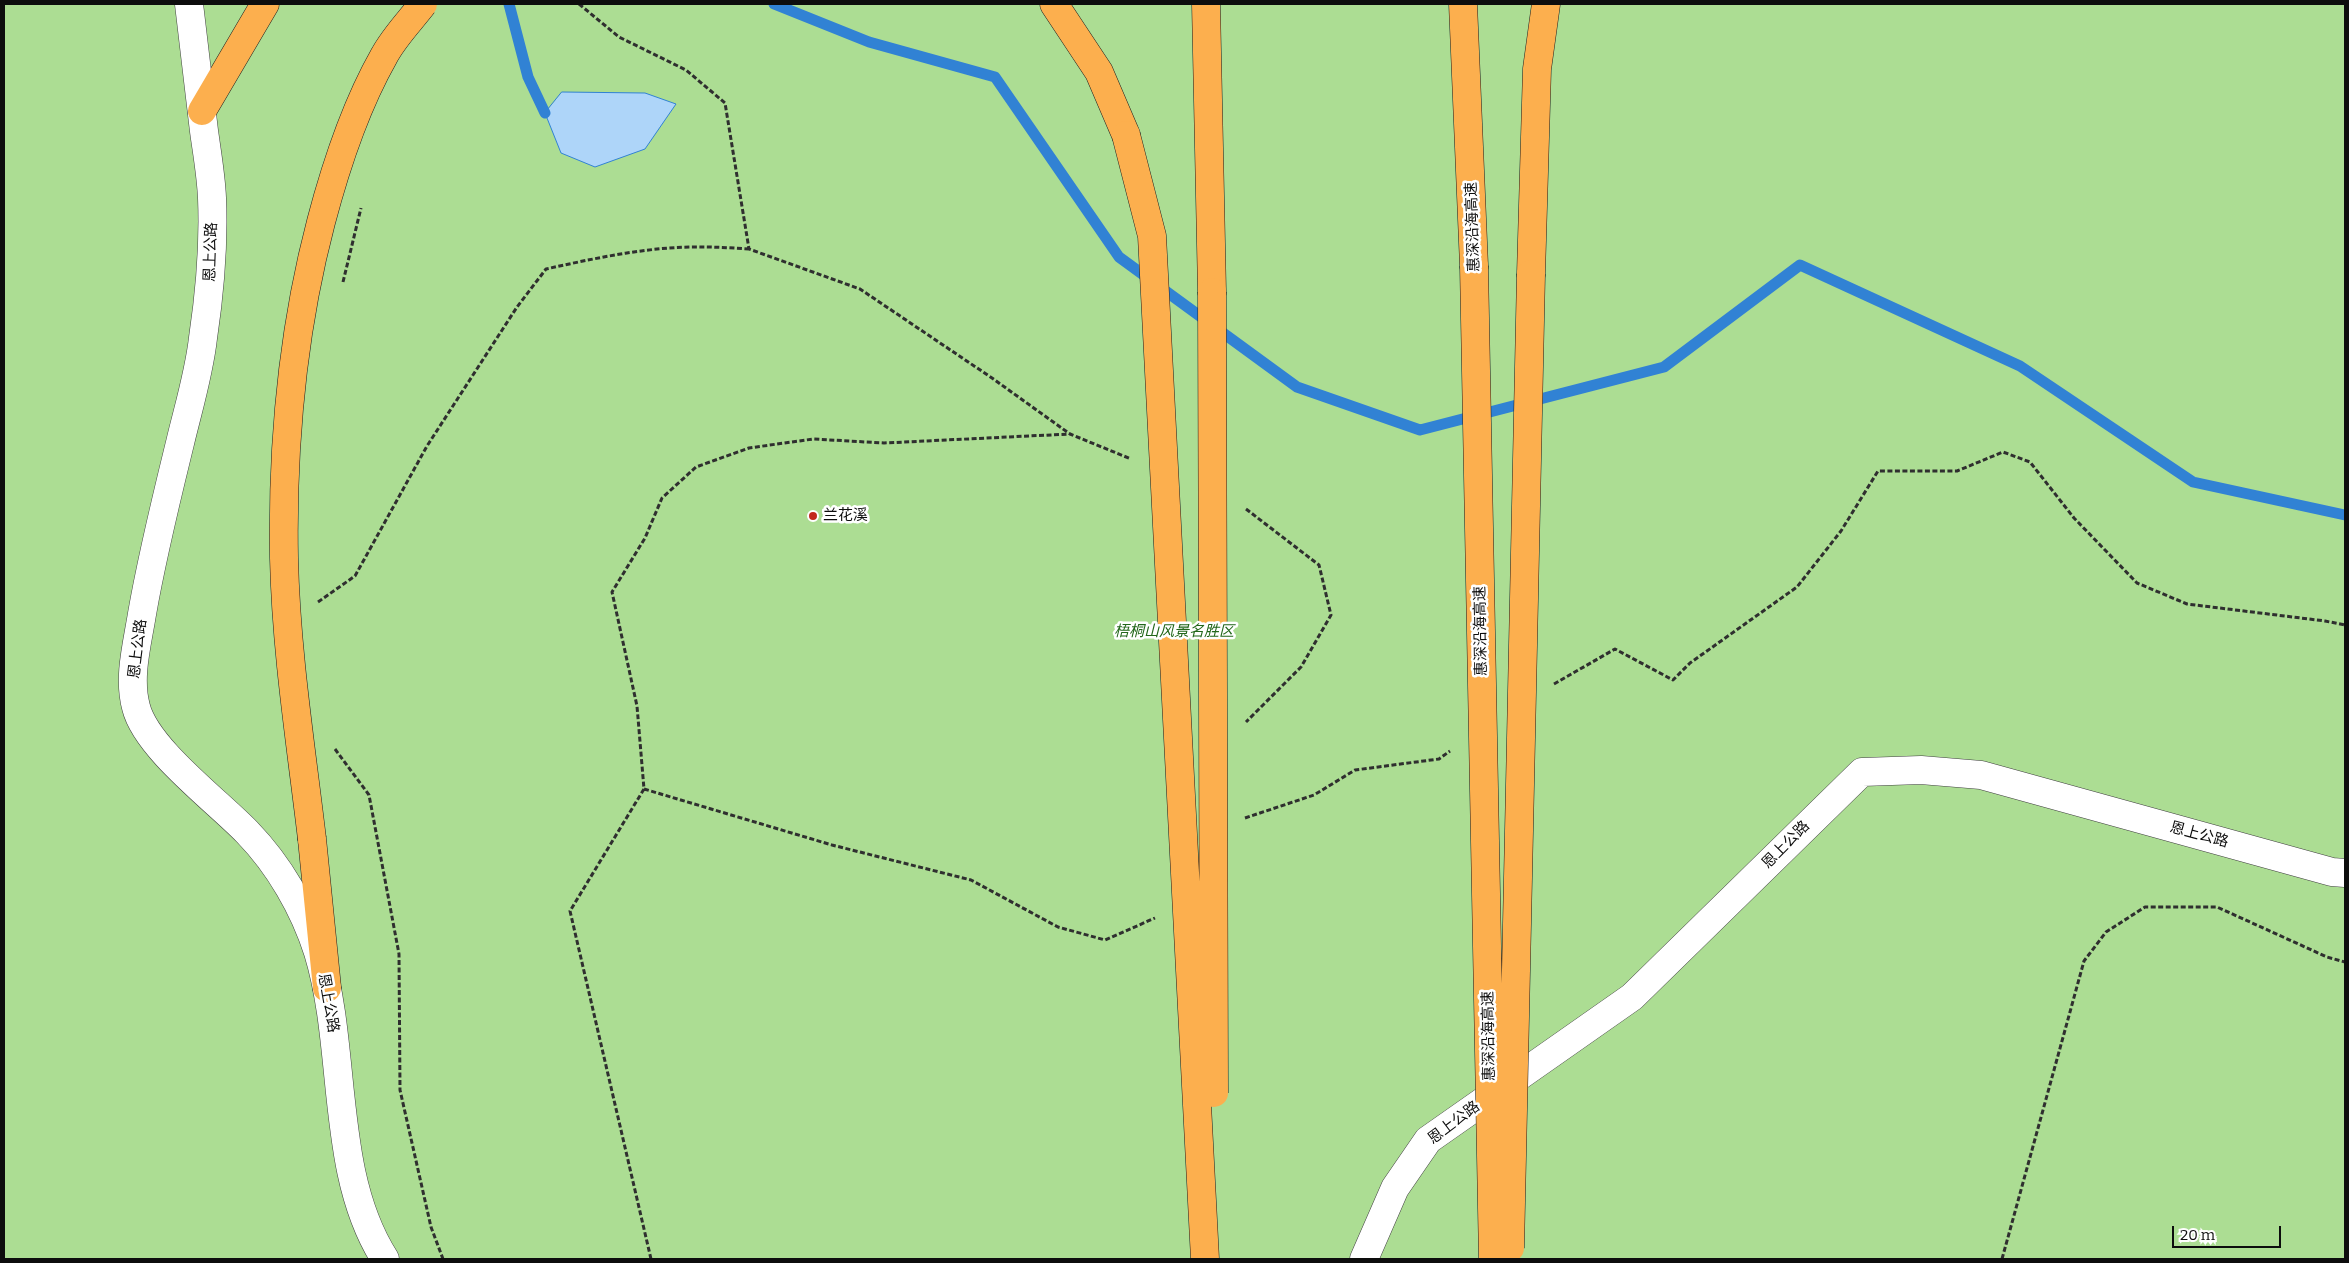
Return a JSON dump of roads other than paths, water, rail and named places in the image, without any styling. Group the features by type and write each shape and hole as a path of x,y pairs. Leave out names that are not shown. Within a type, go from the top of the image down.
{"highway":[{"path":"202,111 264,4"},
{"path":"327,988 312,839 291,664 284,559 285,476 290,391 300,319 314,250 329,192 351,126 384,55 423,4"},
{"path":"1054,4 1099,72 1126,135 1152,236 1205,1259"},
{"path":"1206,4 1212,292 1214,1259"},
{"name":"惠深沿海高速","path":"1463,4 1474,266 1493,1259"},
{"path":"1510,1259 1531,274 1537,69 1546,4"}],"street":[{"name":"恩上公路","path":"189,4 212,196 212,265 199,361 152,553 134,662 133,686 136,709 145,731 160,748 248,834 271,861 305,918 317,951 327,988 351,1169 361,1209 376,1246 385,1259"},
{"name":"恩上公路","path":"1364,1259 1395,1188 1428,1140 1632,997 1862,772 1921,770 1981,775 2332,872 2345,873"}],"water":[{"path":"562,92 645,93 676,104 645,149 595,167 561,153 545,113"}],"waterway":[{"path":"509,4 528,77 545,113"},
{"path":"774,4 869,42 995,77 1119,257 1297,387 1420,430 1664,367 1800,265 2020,366 2193,482 2345,515"}],"place":[{"name":"兰花溪","path":"813,516"}],"park label":[{"name":"梧桐山风景名胜区","path":"1174,632"}]}
